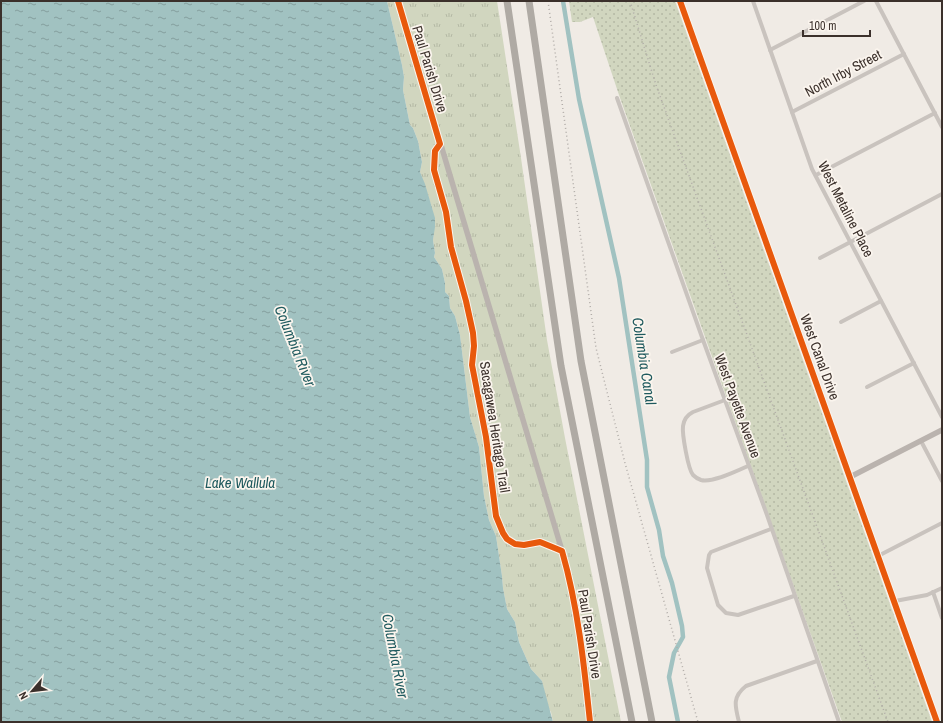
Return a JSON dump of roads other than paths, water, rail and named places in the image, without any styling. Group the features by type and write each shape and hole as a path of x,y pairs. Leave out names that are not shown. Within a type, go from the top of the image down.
{"highway":[{"path":"507,1 561,366 632,722"},
{"path":"529,1 581,361 652,722"}],"street":[{"name":"Paul Parish Drive","path":"398,1 566,564 579,625 590,722"},
{"name":"West Canal Drive","path":"680,1 937,722"},
{"name":"West Metaline Place","path":"753,1 816,175 942,417"},
{"path":"770,50 864,1"},
{"path":"876,1 942,127"},
{"name":"North Irby Street","path":"792,112 904,54"},
{"name":"West Payette Avenue","path":"617,98 771,529 838,722"},
{"path":"816,175 935,113"},
{"path":"820,258 942,194"},
{"path":"841,322 882,301"},
{"path":"672,352 703,340"},
{"path":"867,387 914,363"},
{"path":"725,400 693,412 685,418 682,428 689,466 696,478 707,481 748,466"},
{"path":"850,477 942,430"},
{"path":"921,441 942,481"},
{"path":"878,556 942,523"},
{"path":"771,529 711,552 709,555 707,568 716,600 718,605 726,613 738,615 794,596"},
{"path":"895,601 927,595 942,588"},
{"path":"933,592 942,618"},
{"path":"739,722 735,705 736,698 738,693 746,686 817,661"}],"water":[{"name":"Lake Wallula","path":"1,1 387,1 402,65 404,77 403,90 410,125 413,128 418,141 422,162 420,172 435,218 433,240 435,253 434,257 442,269 445,292 449,296 450,308 455,316 460,335 470,417 479,447 484,496 489,520 496,536 507,609 515,622 519,642 531,669 542,681 553,722 1,722"}],"waterway":[{"name":"Columbia Canal","path":"563,1 579,99 619,278 647,460 647,487 659,530 663,556 672,583 682,626 683,637 674,653 669,677 678,722"}],"railway":[{"path":"548,1 596,348 625,463 698,722"},
{"path":"630,1 656,85 888,722"}],"water label":[{"name":"Columbia River","path":"295,346"},
{"name":"Columbia River","path":"395,656"}]}
